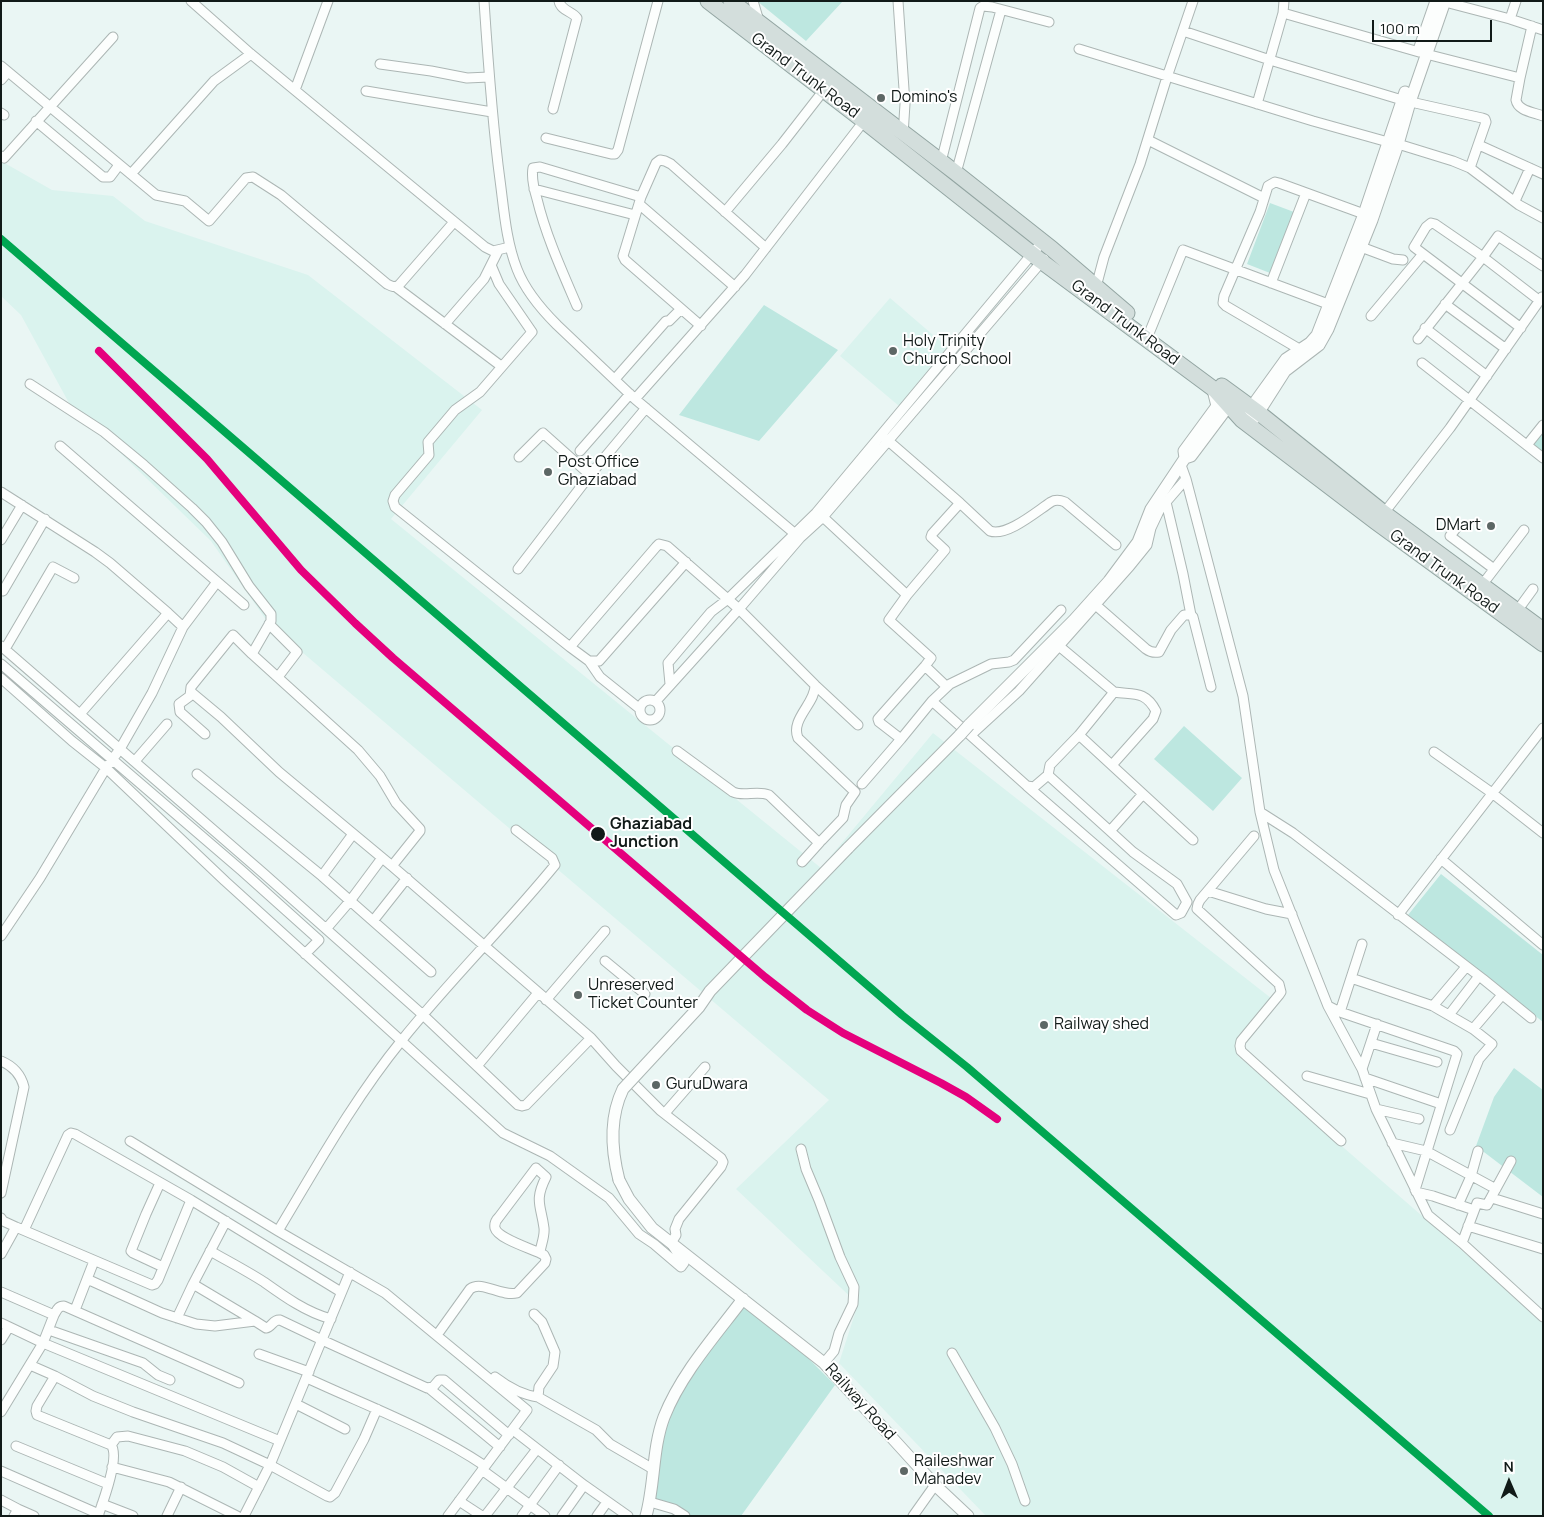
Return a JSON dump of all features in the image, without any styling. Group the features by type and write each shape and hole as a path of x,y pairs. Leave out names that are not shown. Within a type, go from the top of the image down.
{"highway":[{"name":"Grand Trunk Road","path":"708,1 778,46 1042,252 1212,388 1233,400"},
{"name":"Grand Trunk Road","path":"731,1 760,23 778,46 824,90 864,121 940,162 956,173 1042,252 1096,287 1233,400 1376,522 1543,644"},
{"name":"Grand Trunk Road","path":"1250,416 1384,512 1543,630"}],"street":[{"path":"191,1 251,54 488,250 498,251 510,247"},
{"path":"295,90 328,1"},
{"path":"484,1 492,112 510,247 518,271 530,293 546,314 633,397 797,536"},
{"path":"553,109 577,18 562,8 559,1"},
{"path":"546,138 615,154 618,150 658,1"},
{"path":"753,1 760,23"},
{"path":"898,1 905,104 899,140"},
{"path":"1096,287 1104,257 1148,140 1193,1"},
{"path":"1256,104 1283,13 1284,1"},
{"path":"1510,18 1516,1"},
{"path":"1250,416 1286,359 1319,346 1324,338 1361,247 1406,101 1442,2 1510,18 1543,30"},
{"path":"940,162 978,12 983,6 1049,22"},
{"path":"956,173 1002,10"},
{"path":"1283,13 1423,53 1520,78"},
{"path":"1532,26 1516,104 1520,108 1543,116"},
{"path":"1183,30 1270,60 1406,101 1485,119 1486,122 1479,145 1470,168"},
{"path":"1,156 4,158 113,37"},
{"path":"1079,49 1256,104 1454,161 1470,168 1515,201 1543,218"},
{"path":"130,174 214,81 251,54"},
{"path":"380,64 467,78 489,77"},
{"path":"1,80 5,69 156,196 185,201 209,221 246,178 253,176 281,195 386,284 396,287 502,366"},
{"path":"725,212 824,90"},
{"path":"366,91 492,112"},
{"path":"36,121 102,177 110,177 119,165"},
{"path":"580,451 735,287 864,121"},
{"path":"1148,140 1264,198"},
{"path":"1305,352 1317,336 1393,143"},
{"path":"1479,145 1543,174"},
{"path":"700,326 625,260 623,256 640,200 656,163 660,160 665,161 766,248"},
{"path":"577,306 552,249 542,218 534,189 533,168 537,167 640,200 735,287"},
{"path":"1515,201 1530,168"},
{"path":"1305,352 1223,303 1224,296 1268,186 1275,182 1364,214"},
{"path":"534,189 635,215"},
{"path":"1271,283 1306,193"},
{"path":"396,287 454,222"},
{"path":"1384,512 1450,428 1542,299 1435,224 1431,223 1426,227 1414,247 1521,328"},
{"path":"1418,339 1498,236 1543,266"},
{"path":"1361,247 1393,259 1402,260"},
{"path":"1150,331 1183,250 1328,304"},
{"path":"445,324 484,279 498,251"},
{"path":"656,701 739,608 881,434 1042,252"},
{"path":"670,684 668,663 711,612 728,599 797,536 823,517 888,441 1042,252"},
{"path":"1370,316 1423,254"},
{"path":"491,265 499,284 532,332 480,392 456,410 428,442 430,454 395,495 395,507 589,661 600,677 640,709 643,717 653,723 660,710 656,701"},
{"path":"1445,304 1506,349"},
{"path":"615,379 666,321 669,321 681,309"},
{"path":"1425,328 1487,376"},
{"path":"1422,363 1543,458"},
{"path":"30,384 104,432 199,515 222,542 249,586 271,614 272,618 252,654"},
{"path":"1212,388 1216,406 1184,451 1183,462 1243,696 1260,812 1274,870 1328,1006 1362,1069 1376,1109 1428,1215 1462,1243 1543,1317"},
{"path":"1183,462 1191,456 1233,400"},
{"path":"518,569 590,475 646,408"},
{"path":"1527,446 1543,425"},
{"path":"519,457 543,434 590,475"},
{"path":"881,434 990,531 1006,530 1019,524 1051,502 1060,500 1065,502 1116,545"},
{"path":"60,446 244,605"},
{"name":"Railway Road","path":"968,1516 935,1484 824,1363 652,1228 629,1199 619,1180 613,1159 613,1126 618,1099 623,1089 699,1007 710,991 1074,620 1109,581 1138,542 1151,509 1183,462"},
{"path":"970,735 1019,690 1130,566 1147,545 1151,528 1160,509 1186,479"},
{"path":"1,492 110,563 183,627"},
{"path":"1166,502 1191,615 1211,687"},
{"path":"900,739 879,722 878,719 931,658 889,620 907,594 945,550 931,537 960,503"},
{"path":"1,540 22,505"},
{"path":"823,517 907,594"},
{"path":"4,591 45,520"},
{"path":"1457,527 1450,536 1494,569"},
{"path":"1482,585 1524,530"},
{"path":"570,646 659,544 667,546 739,608 815,685 858,725"},
{"path":"589,661 599,661 603,658 686,562"},
{"path":"74,578 53,567 3,647 423,1015 518,1104 526,1105 591,1038"},
{"path":"1,936 40,878 120,749 152,693 183,627 217,582"},
{"path":"1517,611 1533,589"},
{"path":"1098,607 1150,652 1159,652 1171,630 1184,615 1191,615"},
{"path":"862,784 946,687 985,666 1014,660 1061,610"},
{"path":"80,714 168,613"},
{"path":"269,624 297,652 278,676"},
{"path":"205,734 180,712 179,704 190,696 192,687 234,635 252,654 358,750 380,776 396,803 420,829 392,866"},
{"path":"1059,646 1114,692 1136,693 1144,696 1156,711 1154,719 1112,765"},
{"path":"1,664 109,764 218,874 502,1133 550,1156 609,1198 639,1234 681,1267 684,1263 668,1241 676,1235 675,1229 679,1219 721,1168 721,1158 665,1113 639,1089 591,1038 280,772 191,692"},
{"path":"925,666 946,687"},
{"path":"1,678 72,741 109,764 241,870 319,940"},
{"path":"802,862 843,818 846,805 855,792 796,734 798,724 814,692 815,685"},
{"path":"1028,786 1034,787 1048,775 1050,765 1079,735 1114,692"},
{"path":"640,709 642,703 648,699 656,701"},
{"path":"932,701 1176,915 1180,914 1187,902 1177,884 1134,852 1048,775"},
{"path":"135,761 167,724"},
{"path":"1398,915 1543,728"},
{"path":"1079,735 1192,840"},
{"path":"677,751 733,792 738,794 758,792 769,795 815,841 820,842"},
{"path":"1434,752 1492,793 1543,833"},
{"path":"197,774 322,876 431,972"},
{"path":"1110,831 1143,794"},
{"path":"1260,812 1293,833 1530,1018"},
{"path":"278,1231 356,1102 401,1041 555,865 552,858 516,830"},
{"path":"322,876 353,834"},
{"path":"1254,836 1208,891 1198,904 1197,909 1279,984 1281,988 1279,995 1241,1041 1242,1051 1341,1141"},
{"path":"305,954 319,940 382,858"},
{"path":"1441,859 1539,942 1543,932"},
{"path":"373,921 406,878"},
{"path":"1208,891 1266,909 1292,914"},
{"path":"546,1000 605,931"},
{"path":"1340,1012 1362,944"},
{"path":"635,993 603,962 645,994"},
{"path":"1433,1006 1466,967"},
{"path":"1449,1015 1478,976"},
{"path":"1352,978 1433,1006 1473,1028 1492,1044 1479,1059 1450,1130"},
{"path":"477,1066 538,993"},
{"path":"1473,1028 1502,995"},
{"path":"1328,1006 1340,1012 1454,1051 1457,1054 1415,1191"},
{"path":"1362,1069 1377,1024"},
{"path":"1370,1043 1437,1062"},
{"path":"1,1061 15,1070 22,1079 24,1087 1,1193"},
{"path":"665,1113 705,1067"},
{"path":"1307,1076 1370,1094"},
{"path":"1365,1078 1441,1104"},
{"path":"1376,1109 1419,1118"},
{"path":"1,1254 20,1228 68,1135 71,1133 191,1200 342,1292"},
{"path":"130,1141 278,1231 385,1293 527,1410 448,1516"},
{"path":"1392,1143 1426,1152 1496,1189"},
{"path":"801,1149 806,1169 840,1257 854,1287 854,1304 839,1333 834,1351 824,1363"},
{"path":"1458,1205 1471,1176 1478,1150"},
{"path":"1462,1243 1477,1204 1487,1205 1511,1161"},
{"path":"437,1335 474,1286 481,1286 511,1295 517,1293 546,1263 544,1255 540,1252 505,1238 498,1234 495,1229 495,1223 499,1217 536,1168 546,1177 539,1190 540,1211 545,1230 540,1252"},
{"path":"160,1183 131,1250 133,1253 163,1266"},
{"path":"1415,1191 1474,1210"},
{"path":"1492,1198 1543,1214"},
{"path":"1,1218 3,1221 152,1285 158,1280 191,1200"},
{"path":"177,1318 226,1221"},
{"path":"1468,1226 1543,1249"},
{"path":"210,1251 306,1310 331,1319"},
{"path":"75,1310 94,1261"},
{"path":"244,1516 270,1466 350,1272"},
{"path":"87,1279 177,1318 196,1324 215,1326 255,1321"},
{"path":"193,1284 266,1328 274,1321 280,1320 430,1389 500,1447"},
{"path":"1,1292 54,1315"},
{"path":"646,1516 650,1502 658,1440 664,1418 677,1391 742,1299"},
{"path":"1,1412 43,1343 57,1308 60,1306 75,1310 239,1383"},
{"path":"534,1314 542,1322 555,1352 553,1366 539,1387 538,1397"},
{"path":"1,1340 5,1325 43,1343 280,1441"},
{"path":"49,1330 143,1364 158,1375 170,1380"},
{"path":"449,1345 516,1391 538,1397 596,1430 610,1444 653,1469"},
{"path":"952,1353 995,1428 1012,1464 1025,1501"},
{"path":"259,1354 308,1375 462,1450 506,1488 545,1516"},
{"path":"30,1365 92,1396 223,1443 327,1496 333,1496 364,1439 377,1409"},
{"path":"1,1470 98,1515 112,1467 113,1448 111,1445 37,1415 38,1406 55,1376"},
{"path":"430,1389 438,1380 444,1380 511,1432 628,1516"},
{"path":"296,1404 345,1429"},
{"path":"111,1445 117,1437 128,1436 185,1452 223,1467 259,1487"},
{"path":"16,1446 108,1484"},
{"path":"459,1501 483,1516 537,1449"},
{"path":"522,1516 559,1466"},
{"path":"112,1467 154,1477 181,1487 237,1516"},
{"path":"912,1516 935,1484"},
{"path":"563,1515 584,1485"},
{"path":"167,1516 181,1487"},
{"path":"1,1500 16,1512 34,1516"},
{"path":"597,1516 607,1502"},
{"path":"650,1502 674,1509 686,1516"},
{"path":"102,1504 133,1516"}],"shaded area":[{"path":"757,1 843,1 806,41"},
{"path":"1,161 52,190 113,196 145,221 308,275 482,410 391,519 821,868 933,733 1276,1002 1237,1055 1543,1321 1543,1516 986,1516 839,1363 858,1304 736,1189 829,1100 269,624 211,541 69,403 21,315 1,296"},
{"path":"1270,203 1294,212 1270,273 1247,264"},
{"name":"Holy Trinity Church School","path":"890,298 947,347 899,406 840,356"},
{"path":"764,305 838,350 759,441 679,415"},
{"path":"1543,425 1543,455 1527,445"},
{"path":"1184,726 1242,778 1213,811 1154,759"},
{"path":"1441,874 1543,955 1543,1022 1408,915"},
{"path":"1514,1068 1543,1090 1543,1197 1476,1146 1494,1097"},
{"path":"744,1305 799,1349 835,1385 741,1516 690,1516 685,1511 651,1501 667,1417 689,1379 741,1306"}],"railway":[{"path":"989,1087 1489,1516"}],"transit line":[{"path":"1,239 902,1015 967,1067 1489,1516"},
{"path":"99,351 207,459 301,570 355,623 393,658 765,977 807,1010 843,1033 941,1083 966,1097 997,1119"}],"place":[{"name":"Domino's","path":"881,98"},
{"name":"Holy Trinity Church School","path":"893,351"},
{"name":"Post Office Ghaziabad","path":"548,472"},
{"name":"DMart","path":"1491,526"},
{"name":"Ghaziabad Junction","path":"598,834"},
{"name":"Unreserved Ticket Counter","path":"578,995"},
{"name":"Railway shed","path":"1044,1025"},
{"name":"GuruDwara","path":"656,1085"},
{"name":"Raileshwar Mahadev","path":"904,1471"}]}
